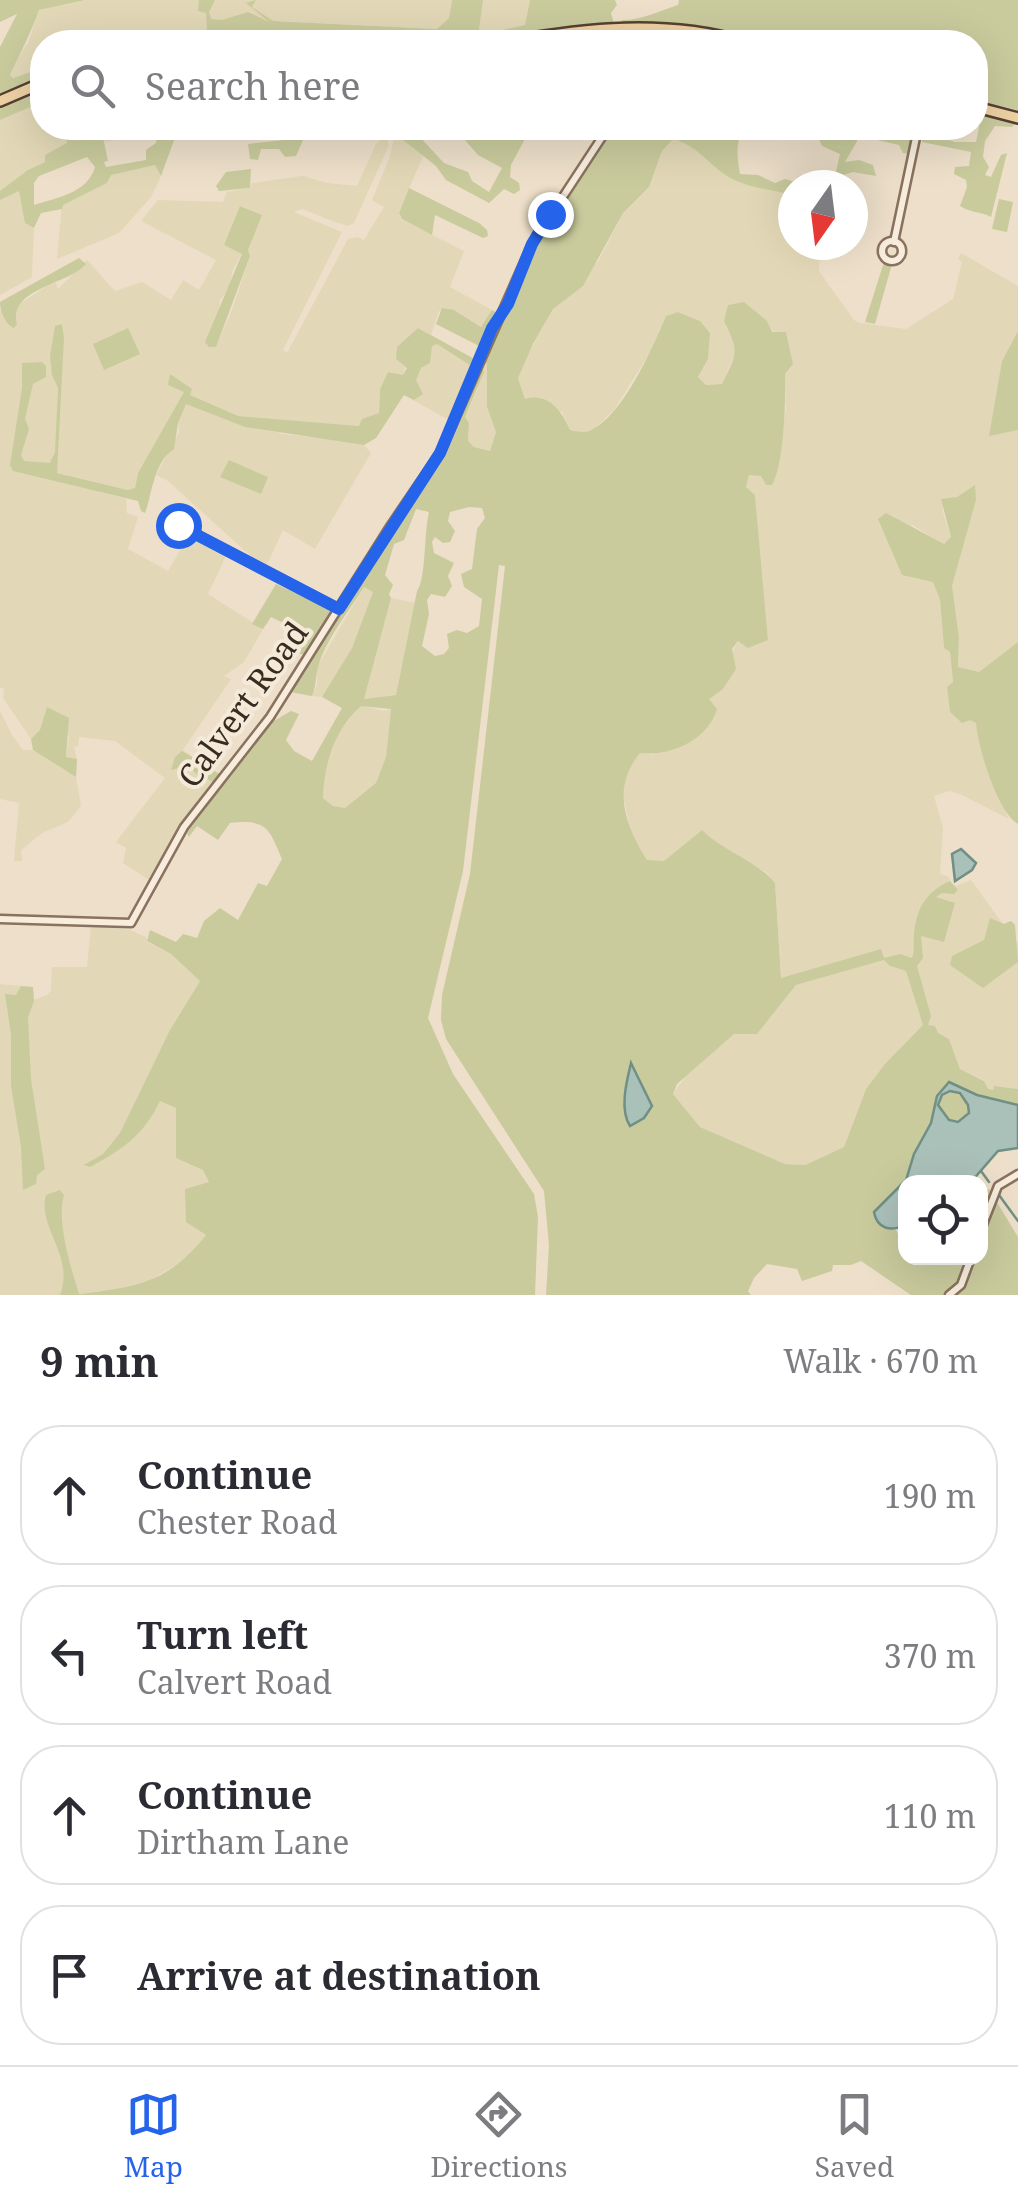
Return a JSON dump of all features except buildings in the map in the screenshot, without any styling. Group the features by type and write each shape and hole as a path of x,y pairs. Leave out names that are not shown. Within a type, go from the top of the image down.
{"main road":[{"path":"577,30 675,30"},
{"path":"0,101 30,88"},
{"path":"988,109 1018,118"}],"street":[{"name":"Calvert Road","path":"0,919 131,923 184,828 270,718 440,453 532,244 600,140"},
{"path":"894,242 915,140"},
{"path":"178,525 339,609"},
{"path":"988,1212 1000,1183 1018,1174"},
{"path":"949,1295 961,1285 968,1265"}],"shaded area":[{"path":"85,0 452,0 449,18 437,29 280,21 246,30 32,30 39,10"},
{"path":"483,0 530,0 525,26 479,30"},
{"path":"30,37 30,72 12,78 19,55"},
{"path":"30,107 30,140 67,143 46,155 45,162 28,170 25,222 34,228 32,277 0,295 0,120"},
{"path":"387,140 389,145 354,223 348,226 302,209 294,212 342,232 283,350 287,353 348,239 364,240 384,207 372,200 393,140 404,140 423,156 399,212 401,219 464,251 450,287 492,310 482,327 454,310 439,311 431,335 418,328 403,375 388,372 380,389 379,413 360,426 238,416 186,403 283,434 364,445 371,453 315,549 283,530 265,569 168,481 156,475 179,432 185,405 179,405 138,473 135,488 129,490 58,473 57,480 126,499 127,513 138,517 128,549 168,571 188,537 226,556 208,594 263,629 244,662 224,676 231,679 183,750 221,775 170,844 149,880 123,863 126,848 116,842 165,778 115,741 79,737 78,746 74,747 77,759 66,758 69,736 47,708 41,730 31,739 3,698 4,689 0,687 0,310 15,314 18,305 50,284 56,283 58,289 87,260 115,291 142,282 171,300 183,280 199,290 216,260 141,221 158,200 223,202 227,192 250,188 252,183 303,176 357,186 376,144","holes":["241,206 261,215 248,250 250,256 216,346 220,300 230,287 232,272 242,253 224,245"]},
{"path":"677,140 689,143 725,175 778,191 778,260 819,260 819,271 860,323 906,329 953,299 961,253 1018,286 1018,331 1002,361 990,435 1018,430 1018,642 979,672 958,668 959,637 952,586 976,500 974,486 942,509 951,538 944,545 911,524 940,600 944,648 950,652 953,682 947,687 949,697 976,723 993,784 1009,819 960,794 949,791 934,796 943,828 940,874 956,886 971,880 1000,920 1015,925 1018,1089 987,1089 984,1080 960,1069 949,1039 937,1033 935,1026 924,1025 866,1089 844,1147 805,1165 785,1164 700,1127 673,1094 688,1073 734,1033 757,1034 796,985 884,960 781,978 775,883 766,872 718,846 702,831 664,861 647,860 631,834 623,795 626,770 640,753 653,755 709,699 738,641 768,640 755,495 746,487 748,475 761,475 780,438 786,409 785,374 793,364 786,333 725,326 735,338 735,353 722,384 706,385 698,377 708,359 700,321 679,312 666,316 651,351 614,410 594,429 580,432 570,430 562,412 525,399 518,378 553,309 599,260 623,213 649,187 662,151"},
{"path":"155,165 161,176 151,197 119,233 57,259 62,205 107,183 110,175"},
{"path":"431,335 476,360 449,420 404,395"},
{"path":"483,359 487,364 487,407 496,432 490,451 468,441 469,424 465,417 477,391"},
{"path":"364,587 373,592 352,648 322,697 312,696 317,685 317,667"},
{"path":"391,598 415,603 396,695 363,699"},
{"path":"361,705 383,711 391,709 386,757 376,784 345,808 333,806 323,798 324,771 339,732"},
{"path":"0,711 23,750 33,750 76,777 81,806 68,822 42,833 21,850 22,861 14,861 19,803 0,799"},
{"path":"91,925 130,930 146,937 147,942 171,954 200,981 170,1030 160,1101 176,1108 210,1182 185,1189 207,1234 188,1258 138,1287 78,1294 62,1289 60,1295 0,1295 0,984 33,987 34,1000 47,995 51,991 52,967 87,967"}],"green space":[{"path":"0,0 85,0 39,10 10,75 13,78 30,72 30,86 0,98 0,47 17,14 0,22"},
{"path":"199,0 215,0 209,12 211,19 222,20 248,12 269,22 246,3 256,0 252,7 273,21 437,29 449,18 452,0 483,0 479,30 206,30 206,13 198,11"},
{"path":"530,0 615,0 617,5 611,13 614,24 502,30 525,25"},
{"path":"679,0 1018,0 1018,110 988,104 988,30 718,30 700,25 696,29 627,25 621,20 678,5"},
{"path":"30,93 30,107 0,120 0,107"},
{"path":"988,113 1016,123 1012,127 995,126 988,136"},
{"path":"66,140 104,140 106,167 146,160 146,150 156,140 174,140 161,176 155,165 111,175 107,183 62,209 41,213 34,228 25,223 19,191 0,200 0,191 45,162 45,155","holes":["87,157 95,167 78,189 34,205 34,183 39,176"]},
{"path":"303,140 296,156 285,157 279,149 261,149 258,160 250,159 248,144"},
{"path":"403,140 423,140 444,163 468,172 472,181 489,192 502,168 478,155 465,140 524,140 511,165 510,177 519,183 520,190 514,194 504,189 489,203 446,180 436,166"},
{"path":"603,140 672,140 662,151 649,187 623,213 583,286 553,309 533,344 518,378 525,399 547,401 563,416 570,430 588,431 616,409 666,316 678,312 700,321 710,333 708,359 698,377 706,385 722,384 734,358 734,346 724,321 728,305 744,302 767,321 772,332 786,332 793,364 785,374 783,431 776,475 772,485 766,485 761,476 749,475 746,487 755,495 768,640 748,648 738,641 732,649 736,669 723,689 709,699 717,709 697,738 675,749 640,753 626,780 627,820 647,860 664,861 702,830 775,883 781,978 881,949 884,958 900,954 912,958 915,924 924,902 950,881 958,890 936,897 955,903 944,942 921,936 923,958 917,966 931,1016 928,1025 935,1026 938,1033 949,1039 960,1069 984,1081 988,1089 1018,1089 1018,1105 977,1095 949,1082 937,1096 931,1123 914,1154 908,1175 898,1175 898,1189 880,1207 888,1229 898,1234 898,1265 988,1265 989,1189 1018,1237 1018,1295 911,1295 861,1261 833,1265 832,1271 802,1281 797,1269 767,1264 754,1278 748,1291 751,1295 546,1295 549,1245 544,1191 446,1039 441,1020 442,995 470,874 505,566 499,565 463,871 428,1018 453,1074 534,1194 538,1217 535,1295 60,1295 63,1267 46,1219 46,1195 60,1190 64,1195 63,1231 79,1294 150,1280 178,1263 206,1235 186,1222 185,1189 209,1182 203,1170 176,1158 176,1108 160,1101 147,1124 131,1140 90,1167 84,1165 103,1154 120,1133 170,1030 200,981 171,954 147,941 150,930 176,942 183,934 197,938 204,921 220,908 238,920 258,883 267,886 282,859 274,840 259,824 230,823 218,840 197,826 189,837 187,833 267,725 291,711 299,714 286,740 294,751 312,761 342,708 322,697 352,648 373,592 364,587 333,635 319,664 312,696 290,692 409,502 443,456 454,422 481,366 484,372 465,417 469,423 468,441 490,451 496,432 487,407 487,364 483,359 511,307 536,245","holes":["482,508 485,518 477,529 472,569 461,574 464,587 482,599 479,626 467,633 457,630 447,634 449,648 435,656 422,646 429,614 427,600 431,594 445,597 452,586 448,576 454,563 434,553 432,542 435,537 443,543 450,542 455,531 448,521 450,512","416,509 429,512 422,577 396,695 364,699 391,598 393,585 385,575 394,544 404,540","361,706 391,709 386,757 376,783 345,808 333,806 323,798 324,785 329,760 344,725","884,960 906,971 923,1025 866,1089 844,1147 805,1165 785,1164 700,1127 673,1094 677,1084 734,1034 757,1034 796,985","633,1064 651,1102 624,1100"]},
{"path":"676,140 739,140 740,174 778,182 778,192 739,182"},
{"path":"819,140 858,140 845,162 859,160 873,165 876,176 868,175 868,170 836,170 840,154 822,146"},
{"path":"877,140 913,140 909,154 903,153 899,145"},
{"path":"922,140 986,140 983,157 989,167 985,175 991,177 1001,155 1007,153 991,217 960,206 967,187 966,180 954,174 955,167 969,166 971,152"},
{"path":"251,169 250,188 219,191 216,186 226,172"},
{"path":"409,188 479,223 488,236 483,238 435,215 432,235 402,219 399,213"},
{"path":"999,199 1013,202 1007,232 992,229"},
{"path":"240,206 262,215 216,347 209,347 205,342 242,254 224,245"},
{"path":"79,258 86,264 30,295 21,302 14,328 8,324 0,302"},
{"path":"884,262 892,264 875,324 865,322"},
{"path":"442,308 454,310 481,327 492,310 498,313 481,347 436,324"},
{"path":"62,324 57,473 128,490 135,488 138,473 184,392 168,385 170,374 192,389 190,395 238,416 359,426 362,419 379,413 380,389 388,372 403,375 407,368 396,359 397,347 418,328 476,360 473,367 437,344 432,346 430,363 421,368 416,380 423,394 414,400 404,395 376,438 364,445 245,427 186,404 174,449 158,470 145,513 138,501 13,471 10,465 22,363 42,362 46,377 33,384 25,419 29,429 21,455 24,461 50,463 55,452 58,388 50,356 55,326"},
{"path":"128,328 140,354 104,370 93,344"},
{"path":"1018,331 1018,430 989,436 1002,361"},
{"path":"229,460 268,477 261,494 220,477"},
{"path":"975,485 976,500 952,586 959,637 958,667 979,672 1018,642 1018,824 996,793 976,723 962,723 950,712 950,652 944,648 940,600 933,582 902,575 878,519 886,513 944,544 951,537 941,499 957,497"},
{"path":"276,584 329,609 331,616 307,656 298,653 306,639 294,628 271,617 263,629 252,624"},
{"path":"47,707 69,718 66,757 77,759 76,777 33,750 31,739 40,730"},
{"path":"182,751 221,775 215,783 195,773 190,765 171,770 175,757"},
{"path":"990,918 1015,925 1018,962 983,988 950,965 952,956 984,940"},
{"path":"21,986 33,987 34,1001 28,1017 31,1079 45,1169 37,1175 36,1184 23,1190 5,994 16,995"},
{"path":"954,1091 964,1096 969,1106 964,1116 954,1121 944,1116 939,1106 944,1096"}],"water":[{"path":"961,849 976,863 955,881 952,854"},
{"path":"631,1063 652,1106 644,1118 630,1126 624,1103"},
{"path":"949,1082 977,1095 1018,1105 1018,1148 998,1151 977,1175 908,1175 931,1123 937,1096","holes":["950,1091 960,1093 969,1113 958,1122 949,1120 938,1105 942,1095"]},
{"path":"898,1188 898,1227 885,1228 874,1212"}],"waterway":[{"path":"981,1171 989,1182"},
{"path":"999,1195 1018,1221"}],"route":[{"path":"178,525 339,609 440,453 492,328 508,304 532,244 550,214"}]}
